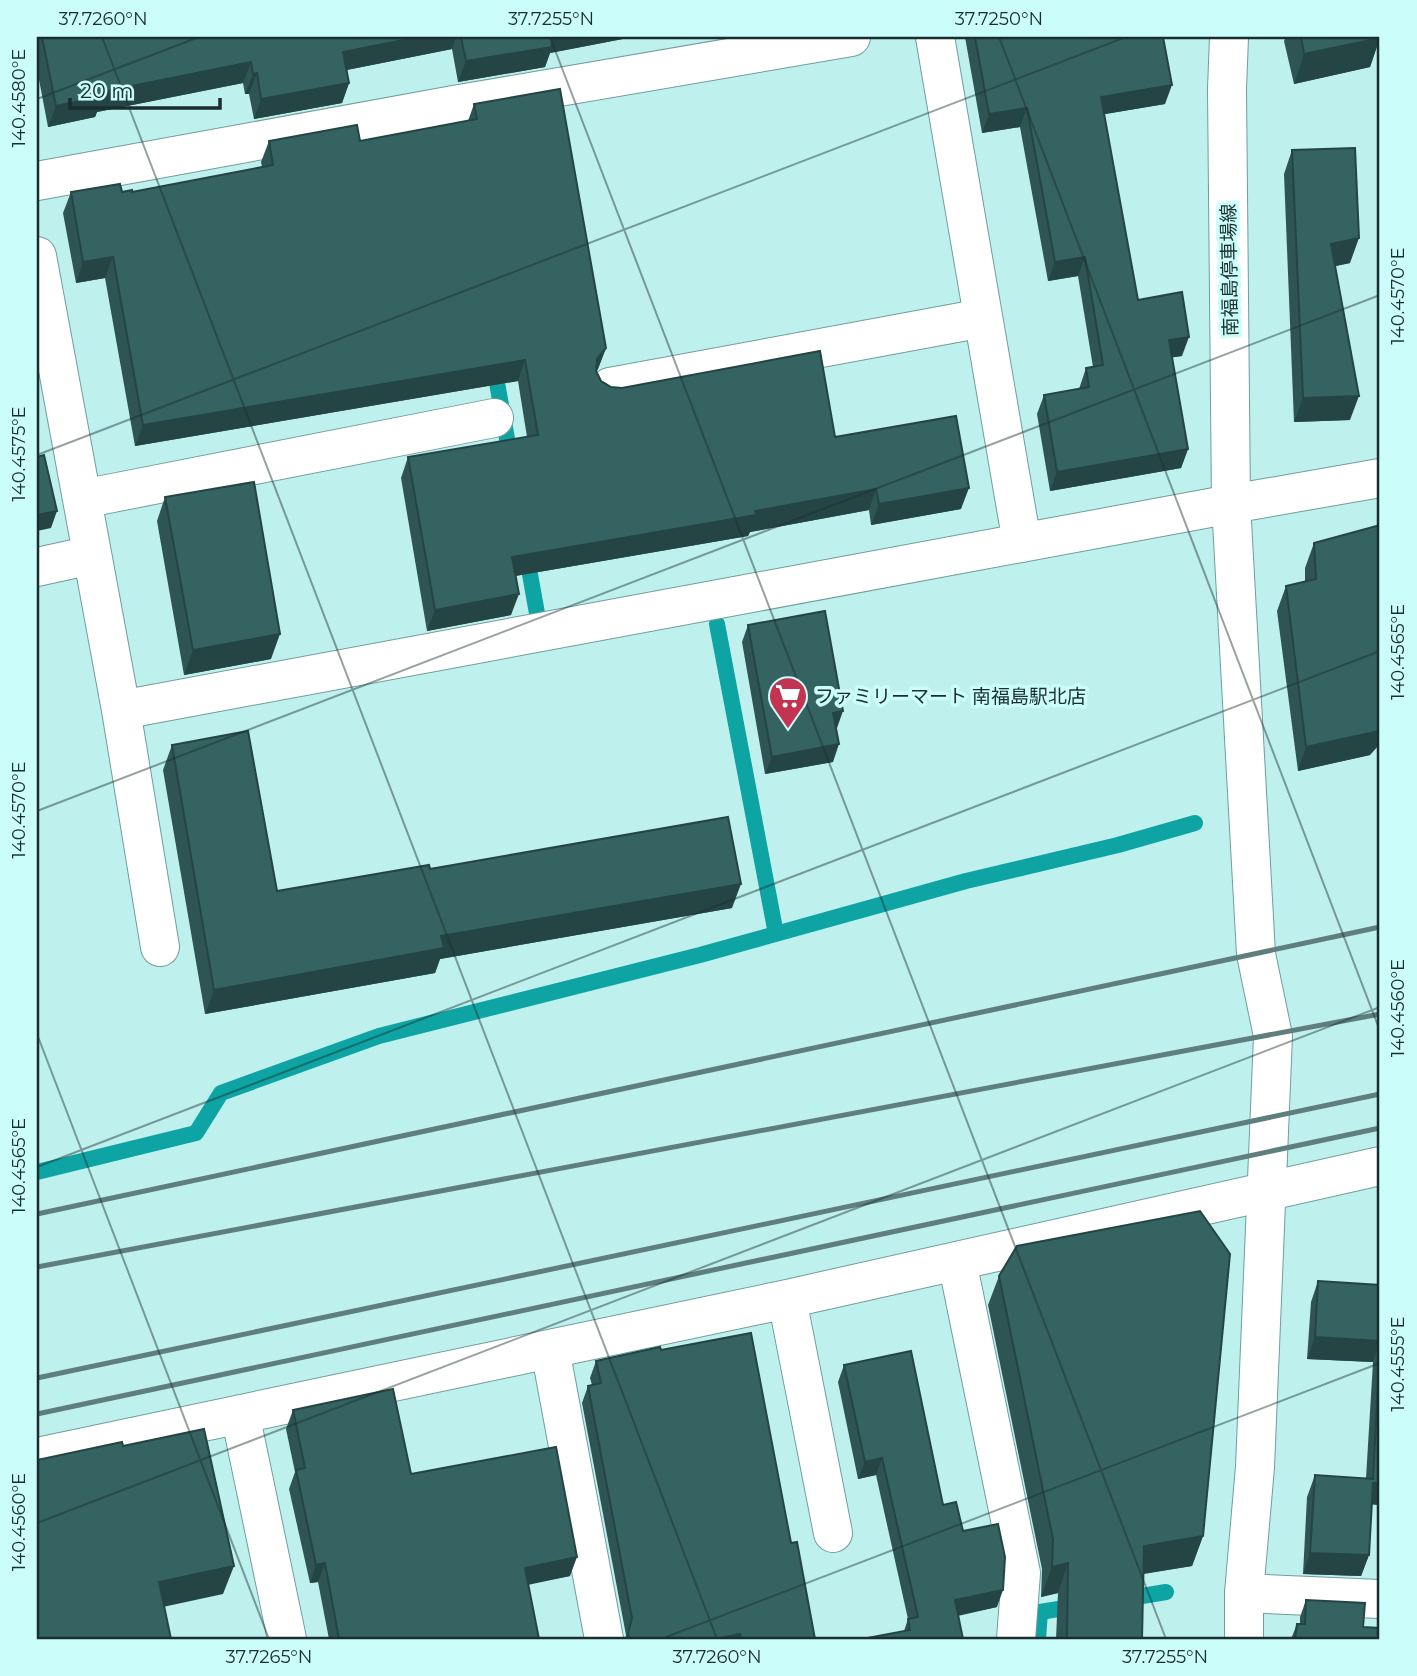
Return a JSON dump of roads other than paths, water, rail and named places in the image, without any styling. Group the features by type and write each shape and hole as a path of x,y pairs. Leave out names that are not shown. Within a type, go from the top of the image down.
{"street":[{"path":"37,181 467,102 851,37"},
{"path":"935,37 1022,543"},
{"name":"南福島停車場線","path":"1228,37 1231,504 1256,954 1273,1036 1255,1467 1244,1592 1244,1639"},
{"path":"37,256 121,710 160,947"},
{"path":"610,387 983,318"},
{"path":"82,499 494,418"},
{"path":"121,710 1380,478"},
{"path":"37,567 92,555"},
{"path":"37,1457 787,1299 1380,1166"},
{"path":"957,1261 1021,1573 1016,1639"},
{"path":"787,1299 833,1532"},
{"path":"550,1349 604,1639"},
{"path":"240,1414 287,1639"},
{"path":"1244,1592 1380,1599"}],"waterway":[{"path":"494,366 511,461"},
{"path":"526,552 538,619"},
{"path":"717,624 776,934"},
{"path":"37,1172 196,1133 221,1093 379,1036 700,955 966,881 1118,845 1195,823"},
{"path":"1124,1599 1166,1592"},
{"path":"1038,1639 1040,1612 1077,1606"}],"railway":[{"path":"37,1214 1380,927"},
{"path":"37,1267 1380,1014"},
{"path":"37,1378 1380,1094"},
{"path":"37,1414 1380,1128"}],"place":[{"name":"ファミリーマート 南福島駅北店","path":"788,730"}]}
